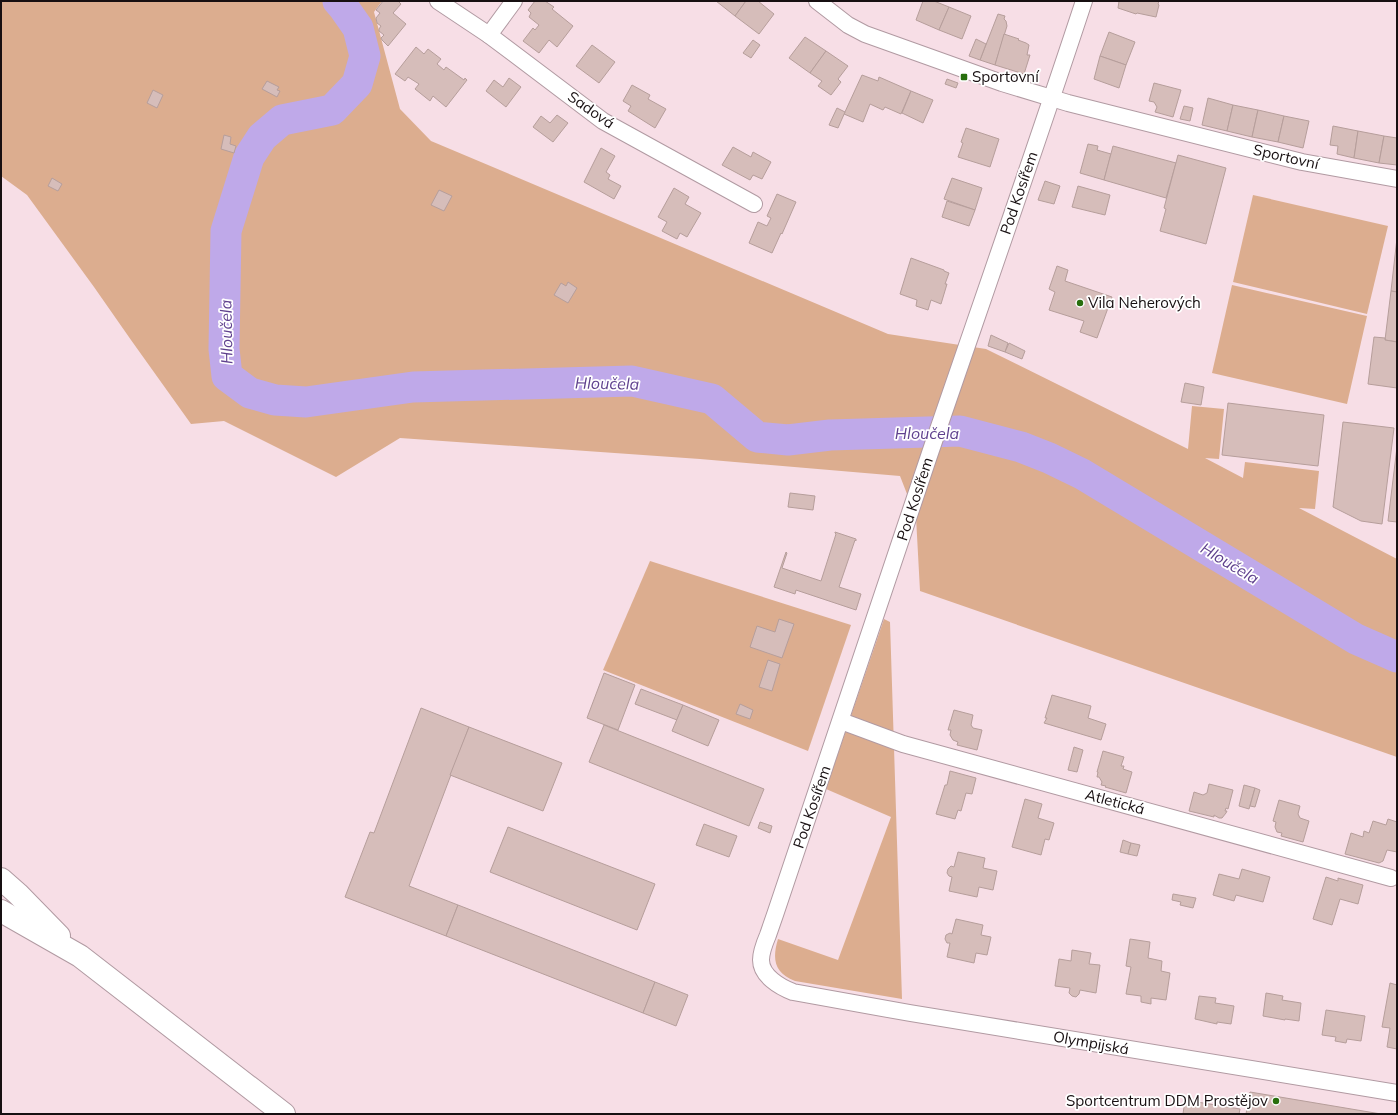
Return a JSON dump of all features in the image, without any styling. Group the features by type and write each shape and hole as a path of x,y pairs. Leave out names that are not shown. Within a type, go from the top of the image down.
{"main road":[{"path":"1,879 80,956 284,1114"},
{"path":"1,911 80,956"}],"street":[{"name":"Sadová","path":"438,1 489,36 603,121 754,204"},
{"path":"489,36 514,1"},
{"name":"Sportovní","path":"817,1 848,25 865,34 957,68 1052,98 1302,162 1397,179"},
{"name":"Pod Kosířem","path":"786,989 772,980 762,968 762,954 1084,1"},
{"name":"Atletická","path":"841,721 903,744 1391,878"},
{"name":"Olympijská","path":"786,989 798,993 910,1013 1397,1093"}],"shaded area":[{"path":"1,1 382,1 374,12 400,109 431,141 888,334 986,349 1188,449 1192,406 1224,409 1219,459 1205,458 1243,478 1245,462 1319,471 1315,509 1299,508 1397,559 1397,757 920,591 916,517 900,476 700,459 400,438 336,477 224,421 191,424 27,195 1,176"},
{"path":"1253,195 1388,226 1367,314 1233,282"},
{"path":"1232,285 1367,316 1347,404 1212,373"},
{"path":"650,561 851,625 808,751 603,670"},
{"path":"884,619 890,622 902,999 795,981 783,974 776,964 775,959 778,939 838,960 891,817 826,789"}],"building":[{"path":"383,1 398,1 401,4 393,13 406,24 388,46 381,38 384,35 379,31 381,26 377,23 376,18 380,13 376,10"},
{"path":"535,1 545,1 554,7 552,9 573,26 557,47 549,40 539,53 523,41 533,28 535,30 539,25 529,17 531,13 528,10"},
{"path":"716,1 746,1 735,16"},
{"path":"746,1 758,1 774,14 759,34 735,16"},
{"path":"923,1 934,1 949,7 939,30 916,20"},
{"path":"1119,1 1159,1 1156,17 1136,14 1118,8"},
{"path":"949,7 971,16 962,39 939,30"},
{"path":"998,14 1005,16 1004,19 1007,26 995,65 980,60"},
{"path":"1109,32 1135,42 1126,65 1100,56"},
{"path":"1004,34 1019,39 1018,40 1029,45 1027,55 1030,55 1024,74 995,65"},
{"path":"805,37 826,51 810,73 789,58"},
{"path":"976,39 986,44 980,60 969,56"},
{"path":"753,40 760,45 751,58 743,53"},
{"path":"592,45 615,62 599,83 576,66"},
{"path":"416,47 424,54 428,49 441,59 437,64 444,70 446,67 464,80 465,78 467,80 446,107 433,96 430,101 415,89 419,84 408,77 405,81 395,74"},
{"path":"826,51 848,66 838,79 841,82 831,95 818,86 822,81 810,73"},
{"path":"1100,56 1126,65 1119,88 1094,79"},
{"path":"862,75 878,81 879,77 911,91 901,114 885,107 883,110 870,104 863,122 844,114"},
{"path":"509,78 521,87 506,107 486,91 494,80 503,87"},
{"path":"947,79 958,83 956,88 945,84"},
{"path":"267,81 279,87 277,90 280,91 277,97 262,89"},
{"path":"1154,83 1181,90 1173,117 1155,112 1157,107 1154,102 1149,101"},
{"path":"632,85 650,95 648,99 666,109 655,128 628,111 631,106 623,101"},
{"path":"153,90 163,95 157,108 147,103"},
{"path":"911,91 933,100 923,123 902,113"},
{"path":"1208,98 1233,105 1227,131 1202,125"},
{"path":"1233,105 1258,110 1252,137 1227,131"},
{"path":"1184,106 1193,108 1190,121 1180,119"},
{"path":"837,108 845,112 838,128 829,125"},
{"path":"1258,110 1284,116 1278,142 1252,137"},
{"path":"557,115 568,123 553,142 533,127 541,116 550,123"},
{"path":"1284,116 1309,121 1303,148 1278,142"},
{"path":"1333,126 1358,131 1354,158 1337,154 1338,146 1330,145"},
{"path":"966,128 999,139 990,167 958,157"},
{"path":"1358,131 1384,136 1379,163 1354,158"},
{"path":"224,135 231,137 230,144 236,146 234,153 221,149"},
{"path":"1384,136 1397,138 1397,165 1379,163"},
{"path":"1088,144 1098,146 1097,150 1111,154 1104,180 1080,173"},
{"path":"1113,146 1176,163 1166,198 1104,180"},
{"path":"733,147 751,157 753,152 771,162 762,179 753,175 750,180 722,165"},
{"path":"601,148 615,156 606,172 610,175 608,179 621,186 614,199 584,182"},
{"path":"1178,155 1226,168 1206,244 1160,231 1166,209 1164,208"},
{"path":"52,178 62,184 58,191 48,186"},
{"path":"952,178 982,188 975,210 944,199"},
{"path":"1045,181 1060,186 1054,204 1038,200"},
{"path":"1078,186 1110,195 1105,215 1072,207"},
{"path":"674,188 689,197 685,204 701,213 687,237 680,233 677,239 662,231 667,222 658,217"},
{"path":"439,190 452,196 444,211 431,205"},
{"path":"777,194 796,202 772,253 749,243 758,222 767,226 771,218 767,216"},
{"path":"947,201 975,210 969,226 942,217"},
{"path":"1397,238 1397,292 1391,291"},
{"path":"911,258 949,273 941,304 931,300 928,310 916,306 917,300 900,294"},
{"name":"Vila Neherových","path":"1057,266 1068,270 1065,281 1112,297 1097,338 1080,332 1084,321 1049,310 1055,292 1049,289"},
{"path":"568,282 577,288 568,303 554,295 561,283 566,286"},
{"path":"1391,291 1397,292 1397,342 1385,340"},
{"path":"991,335 1008,343 1005,352 988,346"},
{"path":"1374,337 1385,338 1385,340 1397,342 1397,388 1368,384"},
{"path":"1009,343 1025,351 1022,359 1005,352"},
{"path":"1185,383 1204,387 1201,405 1181,402"},
{"path":"1228,403 1324,415 1318,466 1222,455"},
{"path":"1343,422 1394,428 1382,524 1361,521 1333,507"},
{"path":"1397,447 1397,522 1388,521"},
{"path":"790,493 815,496 813,510 788,507"},
{"path":"835,532 856,539 839,587 861,594 856,610 796,590 795,594 774,587 786,552 787,553 782,568 821,581 836,534"},
{"path":"779,619 794,624 782,658 750,647 757,626 775,632"},
{"path":"768,660 780,664 772,691 759,687"},
{"path":"604,673 635,685 618,730 587,718"},
{"path":"641,689 683,705 677,720 635,704"},
{"path":"1052,695 1091,706 1088,718 1106,724 1101,740 1044,723 1047,718 1045,718"},
{"path":"740,704 753,710 750,719 736,714"},
{"path":"683,705 719,720 708,746 672,731"},
{"path":"421,708 469,727 409,886 458,905 446,936 345,897 370,832 374,833"},
{"path":"954,710 973,715 971,725 973,728 982,730 977,750 957,745 958,742 953,740 950,735 951,730 948,730"},
{"path":"604,725 764,789 749,826 589,762"},
{"path":"469,727 562,763 543,811 450,775"},
{"path":"1074,747 1083,750 1077,772 1068,770"},
{"path":"1103,751 1124,757 1121,766 1124,766 1123,769 1132,772 1126,793 1101,785 1102,782 1099,777 1097,777 1097,772"},
{"path":"950,771 976,778 972,794 966,793 961,811 958,810 955,819 936,814 945,785 947,785"},
{"path":"1209,784 1233,790 1228,809 1226,808 1225,811 1227,811 1222,818 1214,815 1214,817 1189,811 1194,792 1203,795 1207,793"},
{"path":"1244,785 1255,788 1249,809 1239,806"},
{"path":"1255,788 1260,790 1255,807 1250,806"},
{"path":"1025,799 1042,804 1038,818 1054,823 1049,840 1045,839 1041,855 1012,847"},
{"path":"1279,800 1300,806 1298,814 1300,818 1309,821 1303,842 1281,836 1282,833 1277,832 1275,827 1276,822 1273,821"},
{"path":"1388,819 1397,822 1397,852 1387,850 1383,861 1379,863 1345,854 1351,833 1363,837 1364,831 1369,833 1373,821 1386,825"},
{"path":"760,822 772,826 770,833 758,828"},
{"path":"704,824 737,836 729,857 696,845"},
{"path":"508,827 655,884 637,930 490,872"},
{"path":"1123,840 1131,843 1128,854 1120,852"},
{"path":"1131,843 1140,845 1137,856 1128,854"},
{"path":"958,852 985,858 983,868 997,871 993,890 979,887 977,897 949,891 952,877 947,873 951,866 954,867"},
{"path":"1242,869 1270,877 1263,902 1236,895 1234,901 1213,895 1219,874 1239,879"},
{"path":"1326,877 1338,881 1338,878 1363,885 1358,904 1340,899 1332,925 1313,919"},
{"path":"1173,894 1196,898 1193,908 1180,905 1181,902 1172,900"},
{"path":"458,905 655,982 643,1013 446,936"},
{"path":"956,919 983,925 981,935 991,937 987,955 976,953 974,963 947,957 950,943 947,943 945,939 946,935 950,933 952,934"},
{"path":"1130,939 1150,942 1148,958 1162,961 1161,971 1170,973 1166,1000 1151,998 1151,1004 1141,1002 1141,996 1126,994 1131,967 1126,966"},
{"path":"1072,950 1091,953 1089,964 1100,965 1096,993 1080,990 1076,997 1069,993 1070,988 1055,986 1059,959 1071,961"},
{"path":"655,982 688,995 676,1026 643,1013"},
{"path":"1390,983 1397,985 1397,1049 1387,1047 1390,1028 1382,1027"},
{"path":"1266,993 1283,996 1282,1000 1301,1003 1299,1021 1263,1016"},
{"path":"1199,996 1216,998 1215,1003 1234,1006 1231,1024 1217,1022 1217,1024 1195,1019"},
{"path":"1326,1010 1365,1016 1361,1041 1347,1039 1346,1043 1335,1041 1336,1037 1322,1035"},
{"name":"Sportcentrum DDM Prostějov","path":"1250,1092 1381,1114 1246,1114"},
{"path":"1185,1100 1240,1109 1239,1114 1183,1114"}],"waterway":[{"name":"Hloučela","path":"338,1 358,28 365,56 357,84 332,110 282,120 262,137 249,157 226,231 224,349 227,376 250,393 275,400 306,402 413,387 632,381 712,399 757,437 788,440 830,435 960,431 1021,447 1049,458 1082,474 1356,639 1397,657"}],"place":[{"name":"Sportovní","path":"964,77"},
{"name":"Vila Neherových","path":"1080,303"},
{"name":"Sportcentrum DDM Prostějov","path":"1276,1101"}]}
